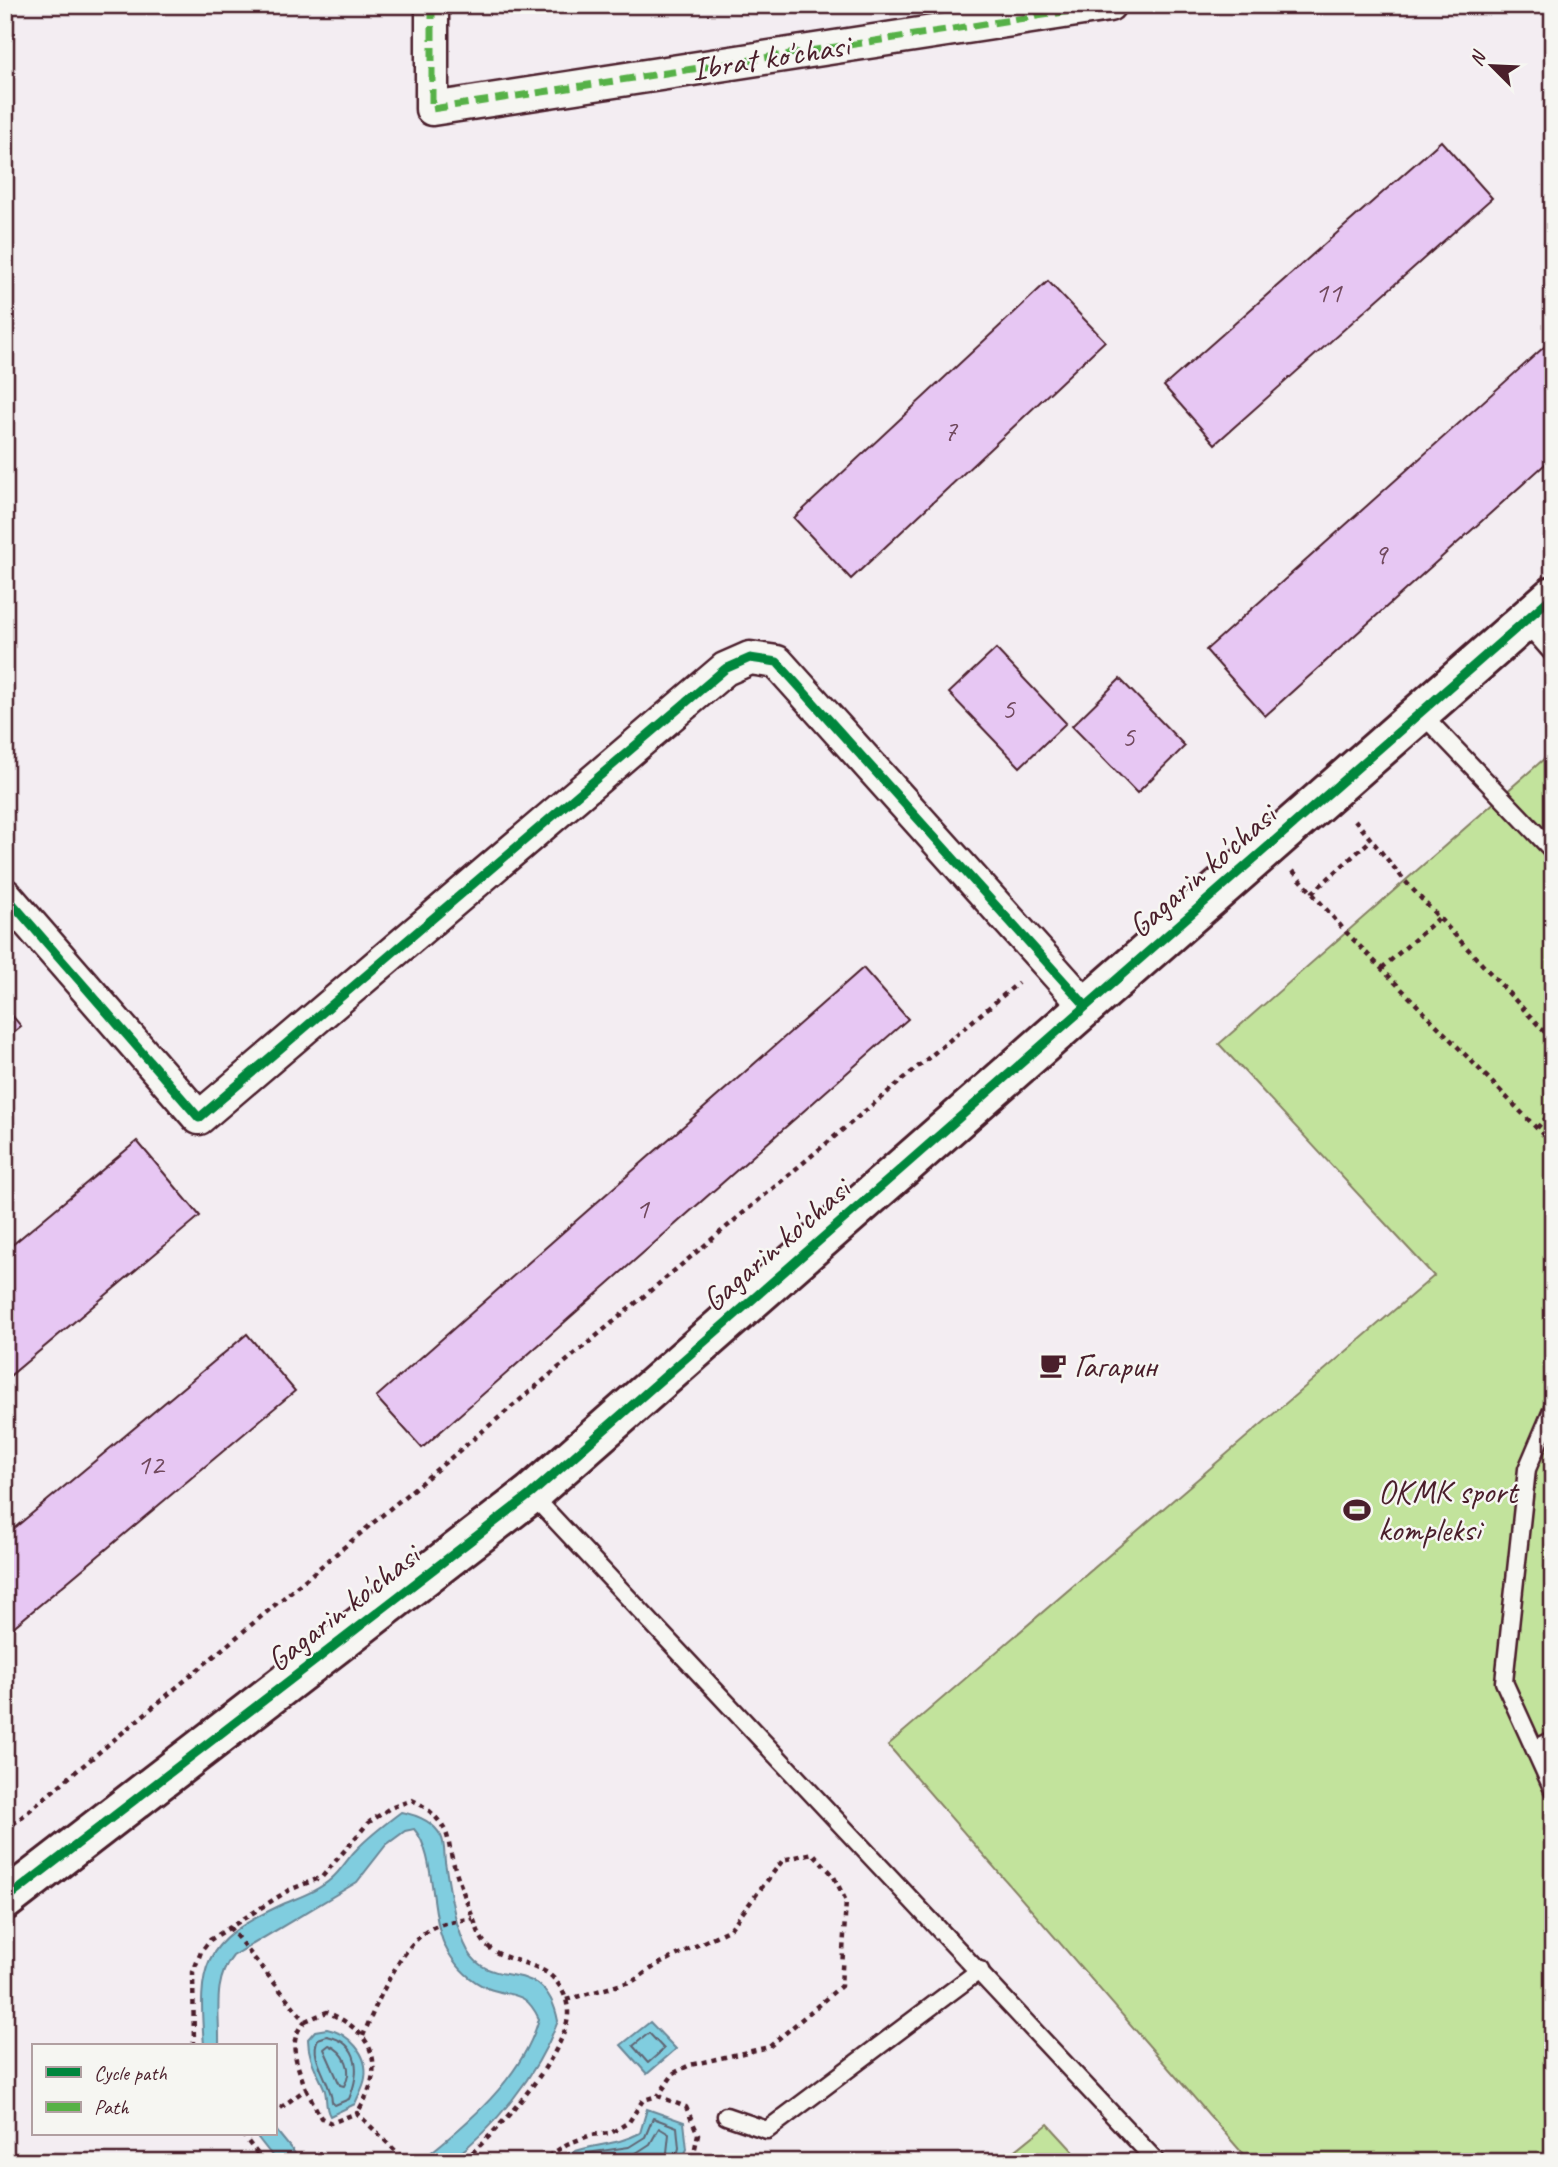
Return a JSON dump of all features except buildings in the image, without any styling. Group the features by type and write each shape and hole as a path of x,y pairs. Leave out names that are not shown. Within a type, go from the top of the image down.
{"street":[{"name":"Ibrat ko'chasi","path":"432,5 432,109 1025,11 1109,5"},
{"name":"Gagarin ko'chasi","path":"5,1900 531,1494 1553,596"},
{"path":"5,895 199,1118 724,669 750,658 777,662 1086,1006"}],"lane":[{"path":"1524,621 1553,654"},
{"path":"1420,712 1553,852"},
{"path":"1553,1408 1527,1469 1504,1682 1553,1790"},
{"path":"531,1494 980,1970 1157,2162"},
{"path":"1535,1749 1553,1740"},
{"path":"726,2116 766,2130 980,1970"}],"path":[{"path":"1331,790 1439,918 1553,1041"},
{"path":"1312,893 1371,840"},
{"path":"1270,845 1382,968 1553,1144"},
{"path":"1382,968 1439,918"},
{"path":"5,1831 1018,983"},
{"path":"1537,1128 1553,1110"},
{"path":"194,2044 193,1972 201,1952 210,1940 289,1890 322,1877 368,1823 390,1808 412,1800 428,1808 445,1829 481,1938 489,1948 548,1973 561,1985 566,2000 567,2023 545,2068 506,2118 462,2162"},
{"path":"566,2000 633,1981 657,1965 730,1929 783,1860 813,1853 832,1875 846,1901 841,1986 769,2047 690,2065 674,2073 658,2096"},
{"path":"363,2036 383,1987 411,1947 433,1927 473,1918"},
{"path":"229,1927 305,2021"},
{"path":"327,2012 363,2036 374,2063 374,2083 357,2113 331,2123 321,2118 296,2062 294,2043 298,2028 305,2021 327,2012"},
{"path":"276,2111 306,2089"},
{"path":"540,2162 567,2144 591,2135 611,2133 629,2122 643,2100 658,2096 686,2107 698,2134 692,2162"},
{"path":"357,2113 406,2161"},
{"path":"244,2136 264,2162"}],"green space":[{"name":"OKMK sport kompleksi","path":"1553,751 1553,2162 1250,2162 888,1745 1434,1276 1219,1044"},
{"path":"1048,2124 1083,2162 1001,2162"}],"water":[{"path":"401,1812 434,1826 444,1846 453,1908 468,1951 478,1963 490,1970 530,1980 542,1987 551,2000 558,2021 539,2061 513,2099 482,2133 449,2162 419,2162 473,2116 506,2081 531,2041 539,2019 529,2003 518,1996 475,1982 448,1952 438,1923 426,1854 414,1829 405,1831 386,1845 357,1882 233,1956 226,1966 220,1987 219,2044 204,2044 202,1995 210,1959 219,1945 253,1919 325,1884 366,1840"},
{"path":"650,2022 676,2049 647,2074 621,2045"},
{"path":"327,2029 342,2035 355,2046 364,2061 365,2069 364,2081 355,2104 330,2116 324,2088 308,2046 308,2039 315,2031"},
{"path":"647,2109 684,2122 687,2149 681,2162 552,2162 585,2148 640,2133"},
{"path":"276,2130 302,2162 277,2162 257,2136 276,2136"}],"marked path":[{"path":"432,5 432,109 1109,5"}],"cycle path":[{"path":"5,1900 531,1494 1553,596"},
{"path":"5,895 199,1118 725,669 750,658 777,662 1086,1006"}],"place":[{"name":"Гагарин","path":"1053,1365"},
{"name":"OKMK sport kompleksi","path":"1357,1510"}]}
